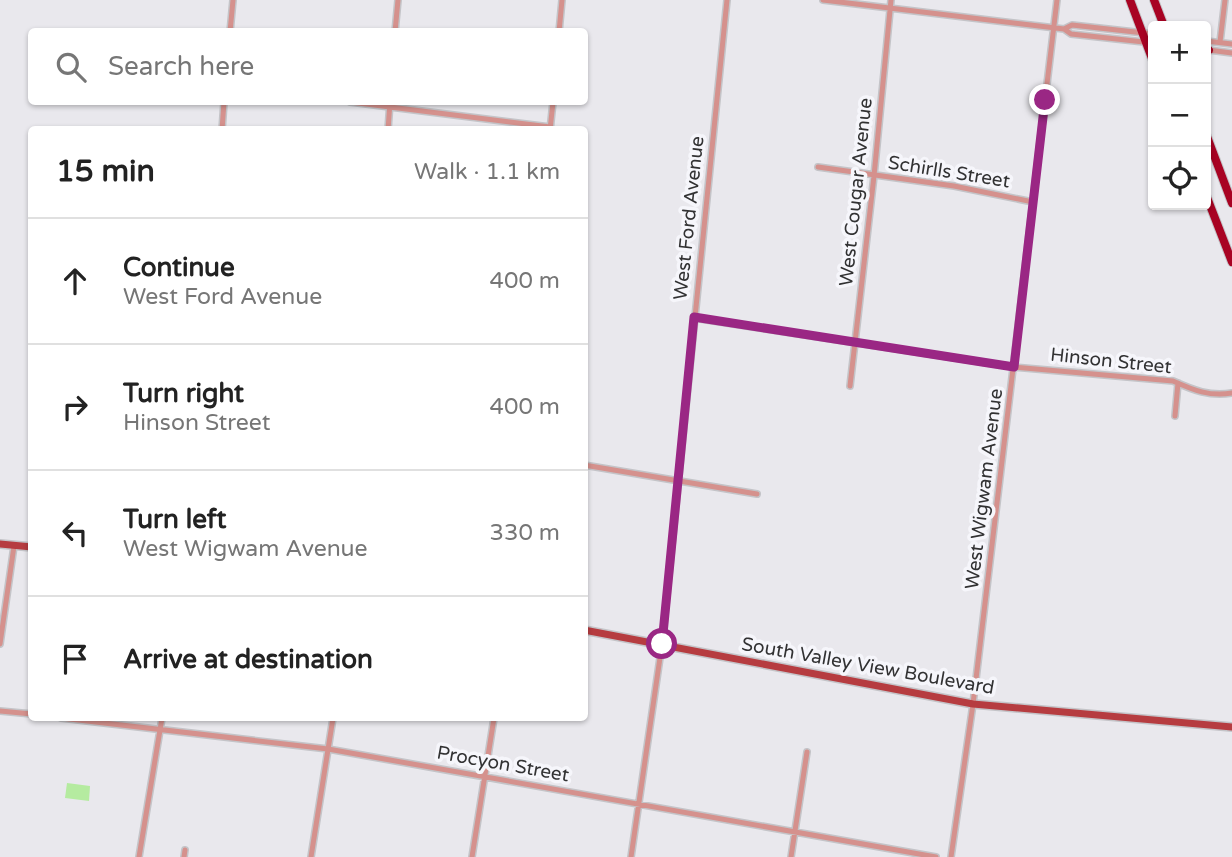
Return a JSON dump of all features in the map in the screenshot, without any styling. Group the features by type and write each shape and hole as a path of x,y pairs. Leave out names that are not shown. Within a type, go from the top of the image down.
{"highway":[{"path":"1130,0 1142,33 1148,40"},
{"path":"1154,0 1162,21"},
{"path":"1211,147 1232,203"},
{"path":"1211,208 1232,262"}],"main road":[{"path":"0,544 28,547"},
{"name":"South Valley View Boulevard","path":"588,631 973,704 1232,727"}],"street":[{"path":"230,28 233,0"},
{"path":"395,28 398,0"},
{"path":"559,28 562,0"},
{"name":"West Ford Avenue","path":"631,857 662,644 727,0"},
{"path":"823,0 1064,29 1071,34 1148,43"},
{"name":"West Cougar Avenue","path":"849,386 856,342 891,0"},
{"name":"West Wigwam Avenue","path":"951,857 973,704 1057,0"},
{"path":"1220,42 1225,1 1232,3"},
{"path":"1064,29 1072,24 1148,34"},
{"path":"1211,41 1232,44"},
{"path":"1211,50 1232,53"},
{"path":"222,126 225,105"},
{"path":"388,126 390,105"},
{"path":"397,105 537,126"},
{"path":"550,126 553,105"},
{"name":"Schirlls Street","path":"818,167 954,186 1033,202"},
{"name":"Hinson Street","path":"694,317 1014,367 1173,381 1208,394 1232,393"},
{"path":"1175,416 1178,383"},
{"path":"588,466 757,494"},
{"path":"0,643 14,546"},
{"path":"0,711 28,714"},
{"name":"Procyon Street","path":"91,721 328,749 936,857"},
{"path":"139,857 162,721"},
{"path":"311,857 333,721"},
{"path":"472,857 494,721"},
{"path":"790,857 807,752"}],"green space":[{"path":"67,783 90,786 89,801 65,798"}],"route":[{"path":"662,644 694,317 1014,367 1045,100"}]}
